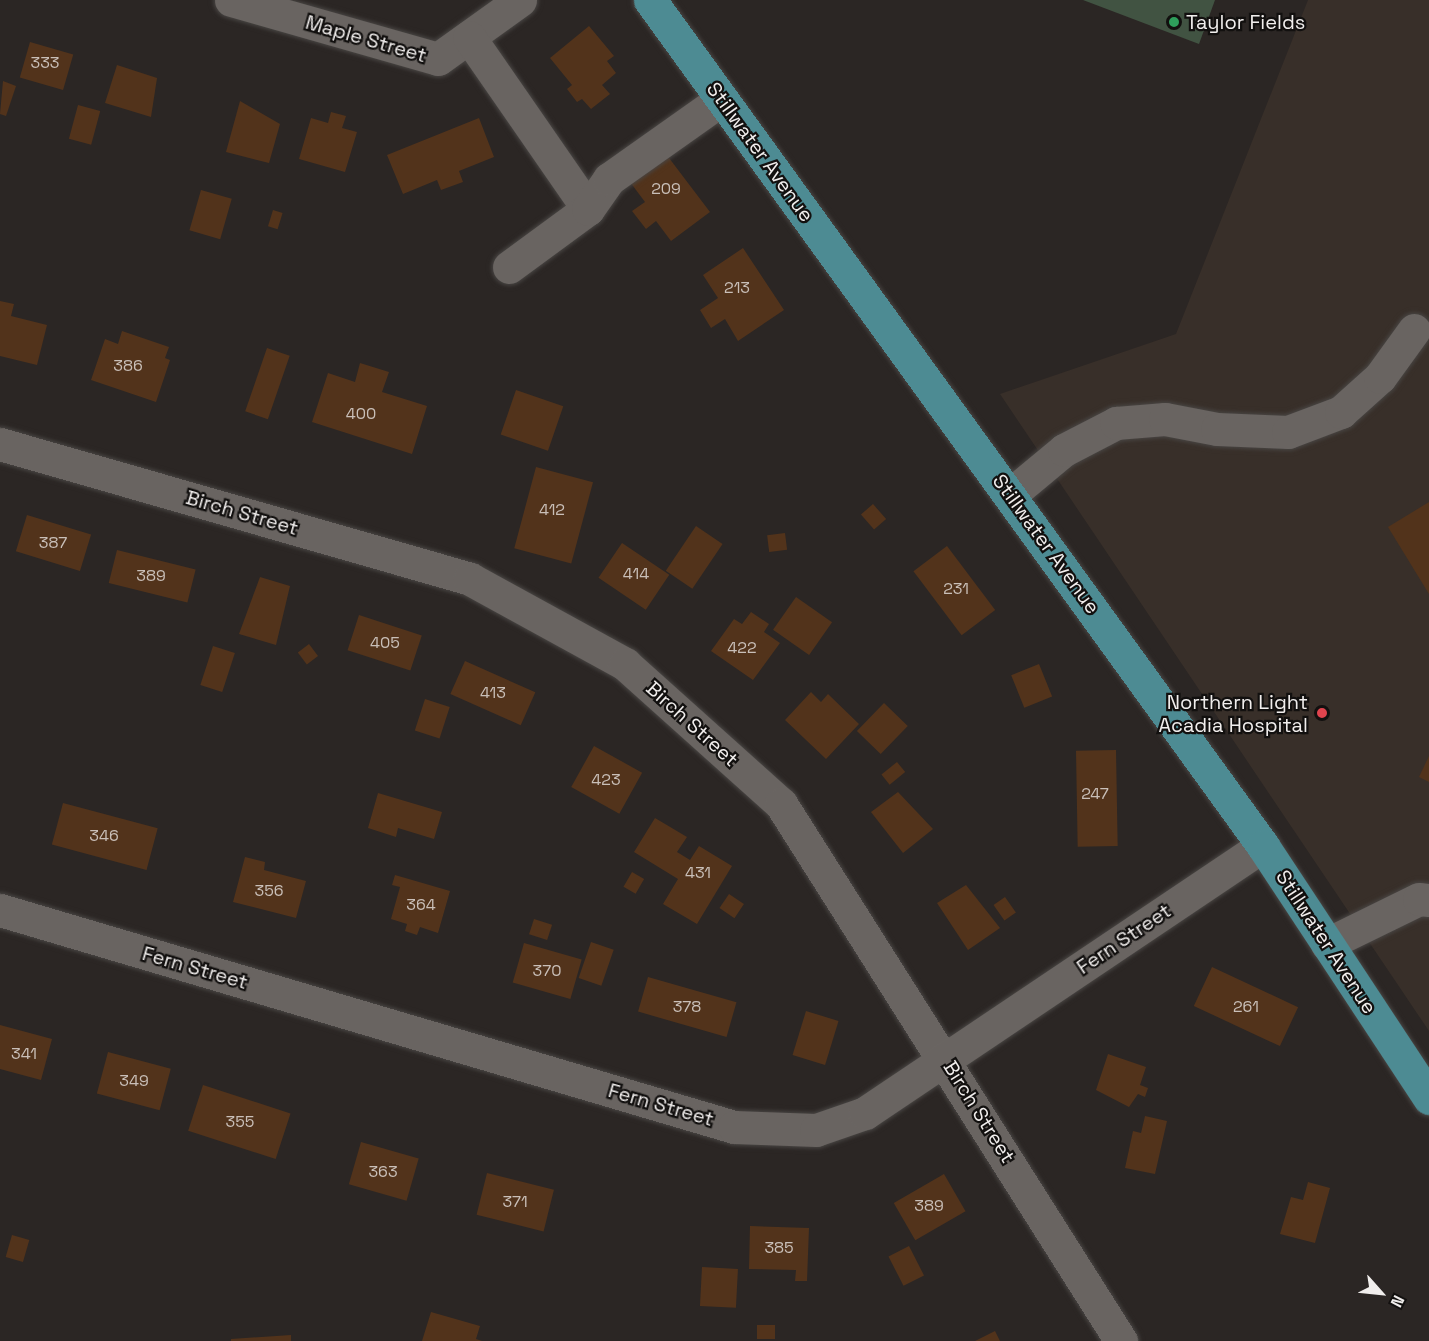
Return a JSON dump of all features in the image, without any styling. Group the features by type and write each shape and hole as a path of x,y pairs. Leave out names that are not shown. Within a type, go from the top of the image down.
{"main road":[{"name":"Stillwater Avenue","path":"650,0 1011,494 1263,846 1429,1098"}],"street":[{"name":"Maple Street","path":"231,0 438,59 520,0"},
{"path":"469,37 588,208"},
{"path":"509,267 588,208 609,179 722,99"},
{"path":"1011,494 1064,450 1116,423 1165,418 1217,429 1288,432 1341,412 1380,377 1414,330"},
{"name":"Birch Street","path":"0,444 470,579 626,664 781,804 945,1058 1121,1341"},
{"name":"Fern Street","path":"0,910 734,1127 816,1130 865,1113 1263,846"},
{"path":"1327,944 1419,899 1429,900"}],"shaded area":[{"name":"Northern Light Acadia Hospital","path":"1308,0 1429,0 1429,1031 1000,394 1176,334"}],"green space":[{"name":"Taylor Fields","path":"1083,0 1215,0 1199,44"}],"building":[{"path":"589,26 614,56 607,61 616,73 602,85 610,94 591,109 582,99 577,102 567,89 572,85 550,58"},
{"path":"30,42 73,54 63,90 20,78"},
{"path":"117,65 157,78 151,117 105,103"},
{"path":"3,81 16,86 6,116 0,114"},
{"path":"240,101 280,124 269,163 226,152"},
{"path":"78,105 100,111 91,145 69,139"},
{"path":"331,112 346,116 342,128 357,132 345,172 299,159 311,118 328,123"},
{"path":"479,118 494,157 459,171 463,182 441,190 437,180 403,194 387,155"},
{"path":"666,154 710,212 671,241 656,221 646,229 632,211 645,202 630,182"},
{"path":"201,190 232,199 220,239 189,230"},
{"path":"273,210 283,213 278,229 268,226"},
{"path":"743,248 784,310 738,341 725,319 711,328 700,310 718,298 703,275"},
{"path":"0,301 14,304 11,316 47,325 37,365 0,356"},
{"path":"122,331 169,347 165,358 170,360 156,402 91,380 105,339 118,344"},
{"path":"267,348 290,356 268,419 245,411"},
{"path":"360,363 389,372 382,392 427,406 412,454 312,422 328,373 355,382"},
{"path":"516,390 563,406 548,451 501,434"},
{"path":"536,467 593,482 571,563 514,548"},
{"path":"1429,502 1429,594 1388,527"},
{"path":"873,504 886,519 874,530 861,514"},
{"path":"27,515 91,535 80,571 16,551"},
{"path":"696,526 723,544 692,589 666,571"},
{"path":"785,533 787,550 769,552 767,535"},
{"path":"622,543 669,575 646,610 599,578"},
{"path":"947,546 995,610 962,635 913,571"},
{"path":"117,550 196,570 187,603 109,583"},
{"path":"260,577 290,586 276,645 239,634"},
{"path":"796,597 832,622 809,655 773,630"},
{"path":"751,612 769,624 764,632 780,643 753,680 711,651 734,619 742,624"},
{"path":"359,615 422,635 410,671 348,650"},
{"path":"309,644 318,656 307,664 298,652"},
{"path":"213,646 235,653 222,692 200,685"},
{"path":"465,661 535,692 521,725 450,694"},
{"path":"1039,664 1052,696 1024,708 1011,675"},
{"path":"811,692 821,702 828,694 859,724 826,759 785,720"},
{"path":"425,699 450,707 440,738 415,730"},
{"path":"884,703 908,726 881,754 857,731"},
{"path":"594,746 642,773 619,814 571,787"},
{"path":"1116,750 1118,846 1078,847 1076,751"},
{"path":"1429,756 1429,782 1419,777"},
{"path":"897,762 905,772 890,785 881,775"},
{"path":"898,792 933,829 903,853 871,812"},
{"path":"378,793 442,812 434,839 398,828 396,837 368,828"},
{"path":"63,803 158,828 147,870 52,845"},
{"path":"655,818 687,837 677,852 690,860 699,846 732,866 697,924 663,904 678,879 634,852"},
{"path":"245,857 265,862 264,870 306,881 296,918 233,902"},
{"path":"632,872 644,879 636,894 624,887"},
{"path":"395,875 450,891 438,933 420,927 417,935 405,931 407,924 391,919 400,887 392,885"},
{"path":"966,885 1000,928 968,950 937,903"},
{"path":"729,894 744,904 734,918 719,908"},
{"path":"1005,897 1016,913 1004,921 994,905"},
{"path":"534,919 552,925 547,940 529,934"},
{"path":"591,942 614,950 601,986 579,978"},
{"path":"524,943 582,960 570,999 513,982"},
{"path":"1212,967 1298,1007 1280,1046 1194,1006"},
{"path":"648,977 736,1002 727,1037 638,1012"},
{"path":"806,1011 839,1021 825,1065 793,1055"},
{"path":"0,1025 52,1039 41,1080 0,1069"},
{"path":"108,1052 171,1069 160,1110 97,1094"},
{"path":"1108,1054 1146,1067 1140,1085 1148,1088 1145,1097 1138,1094 1129,1107 1096,1090"},
{"path":"203,1085 290,1113 276,1159 188,1131"},
{"path":"1145,1116 1167,1121 1155,1174 1125,1168 1133,1131 1141,1133"},
{"path":"361,1142 419,1159 407,1201 349,1184"},
{"path":"487,1173 554,1190 544,1231 477,1215"},
{"path":"944,1174 966,1211 915,1240 894,1203"},
{"path":"1308,1182 1330,1188 1315,1243 1280,1234 1291,1197 1303,1200"},
{"path":"750,1226 809,1228 807,1281 795,1281 796,1270 749,1269"},
{"path":"12,1235 29,1240 23,1262 6,1257"},
{"path":"909,1246 924,1275 903,1286 889,1256"},
{"path":"702,1267 738,1269 736,1308 700,1306"},
{"path":"431,1312 480,1326 476,1339 482,1341 422,1341"},
{"path":"757,1325 775,1325 775,1339 757,1339"},
{"path":"995,1331 1000,1341 975,1341"},
{"path":"291,1335 291,1341 231,1341 231,1339"}],"place":[{"name":"Taylor Fields","path":"1174,22"},
{"name":"Northern Light Acadia Hospital","path":"1322,713"}]}
